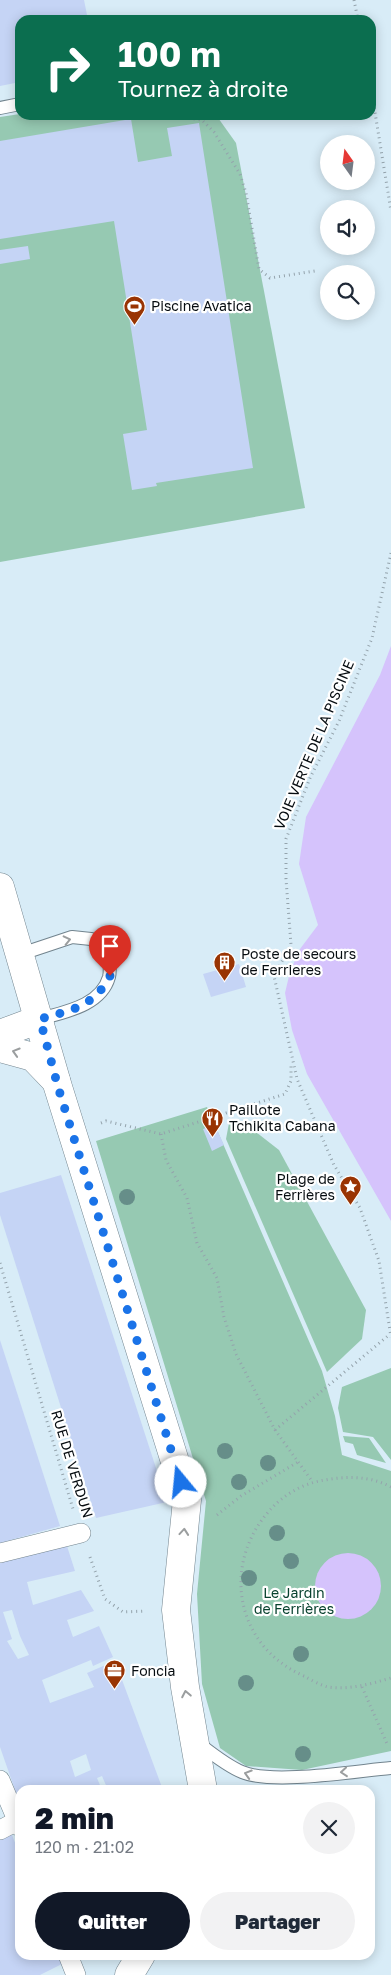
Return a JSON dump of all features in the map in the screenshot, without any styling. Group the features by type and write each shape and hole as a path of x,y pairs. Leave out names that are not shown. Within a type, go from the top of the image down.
{"main road":[{"path":"0,887 57,1082 187,1500 176,1610 184,1687 203,1785"},
{"path":"0,1034 40,1019"},
{"path":"0,1048 34,1057 57,1082"}],"street":[{"path":"0,1553 81,1533"},
{"path":"0,1780 15,1815"},
{"path":"0,1830 15,1825"},
{"path":"70,1960 76,1975"}],"lane":[{"path":"0,108 15,105"},
{"path":"21,954 72,937 91,939 108,950 110,976 102,992 79,1008 40,1019"},
{"path":"196,1742 242,1772 255,1776 296,1777 391,1768"}],"path":[{"path":"354,0 357,15"},
{"path":"376,119 391,211"},
{"path":"202,120 214,132 240,174 259,269 270,278 315,271"},
{"name":"VOIE VERTE DE LA PISCINE","path":"292,1058 274,976 291,945 286,879 286,839 310,778 339,721 372,638 391,553"},
{"path":"72,1129 106,1121 161,1134 285,1094 291,1081 292,1058"},
{"path":"274,1430 390,1336 380,1261 360,1208 334,1165 297,1079 292,1058"},
{"path":"161,1134 166,1160 187,1198 197,1243 217,1278 224,1318 236,1354 274,1430 312,1482"},
{"name":"RUE DE VERDUN","path":"0,1262 81,1533 105,1599 123,1612 176,1610"},
{"path":"185,1515 213,1519 241,1496 298,1462"},
{"path":"391,1487 382,1482 347,1476 312,1482 281,1498 258,1524 243,1555 240,1590 248,1624 267,1653 292,1671 327,1687 362,1687 391,1678"},
{"path":"362,1687 391,1753"}],"green space":[{"name":"Piscine Avatica","path":"15,115 15,120 220,120 236,143 305,508 0,562 0,117"},
{"name":"Le Jardin de Ferrières","path":"207,1107 322,1371 335,1416 342,1455 391,1471 391,1751 302,1770 246,1766 220,1748 202,1684 197,1594 206,1501 96,1141"},
{"path":"229,1123 247,1125 279,1150 366,1310 362,1339 327,1372 226,1139"},
{"path":"391,1368 391,1460 373,1437 343,1432 338,1408 342,1387"},
{"path":"343,1436 369,1438 386,1463 357,1455 353,1444 345,1442"}],"shaded area":[{"path":"391,646 391,1221 307,1074 292,1030 285,993 290,972 300,949 318,925 299,864 306,817 380,675"},
{"path":"354,1553 372,1562 379,1573 381,1586 379,1599 372,1610 361,1617 342,1619 324,1610 317,1599 315,1580 324,1562 335,1555"}],"building":[{"path":"0,0 84,0 87,15 15,15 15,83 0,86"},
{"path":"131,120 138,162 172,156 167,128 199,123 253,468 156,483 157,486 132,490 123,434 147,430 114,221 0,239 0,141"},
{"path":"28,246 30,259 0,264 0,250"},
{"name":"Poste de secours de Ferrieres","path":"239,964 246,987 211,997 203,974"},
{"name":"Paillote Tchikita Cabana","path":"215,1125 224,1145 212,1151 203,1129"},
{"path":"61,1175 167,1502 96,1518 0,1215 0,1193"},
{"path":"0,1340 60,1526 0,1543"},
{"path":"66,1543 75,1571 27,1582 33,1605 81,1590 94,1611 67,1620 73,1637 99,1626 113,1657 93,1666 91,1660 42,1680 50,1703 94,1687 87,1673 115,1661 161,1785 106,1785 102,1776 97,1778 100,1785 15,1785 15,1790 0,1747 0,1560","holes":["12,1610 20,1636 29,1655 18,1659 7,1641 12,1639 3,1612","86,1754 91,1770 75,1777 70,1761"]},
{"path":"9,1827 15,1843 15,1960 60,1960 62,1964 40,1975 0,1975 0,1833"}],"place":[{"name":"Piscine Avatica","path":"135,325"},
{"name":"Poste de secours de Ferrieres","path":"225,981"},
{"name":"Paillote Tchikita Cabana","path":"213,1137"},
{"name":"Plage de Ferrières","path":"351,1206"},
{"name":"Foncia","path":"115,1690"}],"route":[{"path":"110,976 102,992 79,1008 40,1019 58,1087 181,1482"}]}
